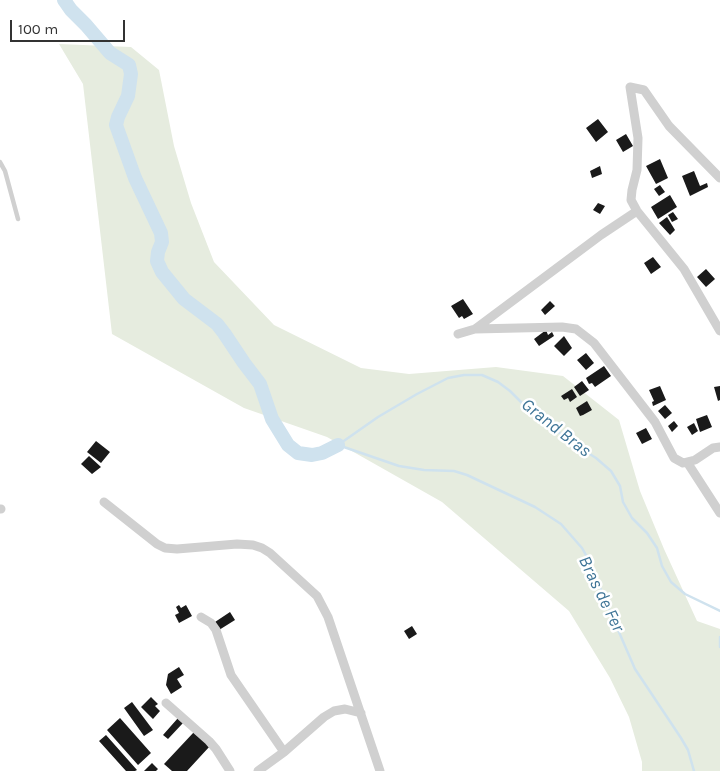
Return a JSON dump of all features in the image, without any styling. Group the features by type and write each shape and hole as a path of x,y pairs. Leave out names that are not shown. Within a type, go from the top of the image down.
{"street":[{"path":"720,178 673,130 644,90 630,87 638,138 637,170 631,196 637,211 684,269 720,331"},
{"path":"475,329 601,235 637,211"},
{"path":"458,334 475,329 562,327 576,329 594,343 655,422 674,458 683,463 688,462 695,460 713,448 720,447"},
{"path":"688,462 720,513"},
{"path":"104,502 157,544 165,548 178,549 245,544 262,548 317,596 324,608 380,771"},
{"path":"201,616 216,630 231,676 284,752"},
{"path":"166,703 209,741 230,771"},
{"path":"258,771 334,711 345,709 361,713"}],"lane":[{"path":"0,162 5,171 18,219"}],"shaded area":[{"path":"59,44 131,47 159,70 174,146 191,203 214,262 274,325 361,368 409,374 496,367 563,376 619,420 640,491 697,621 720,629 720,771 642,771 642,762 629,717 610,678 569,611 442,502 327,437 244,408 112,334 83,84"}],"building":[{"path":"598,119 608,132 596,142 586,128"},
{"path":"626,134 633,146 623,152 616,140"},
{"path":"660,159 668,178 656,184 646,166"},
{"path":"600,166 602,174 592,178 590,171"},
{"path":"694,171 700,186 707,183 708,187 690,196 682,176"},
{"path":"660,185 665,192 659,196 654,189"},
{"path":"670,195 677,207 658,219 651,207"},
{"path":"598,203 605,206 600,214 593,210"},
{"path":"673,212 678,219 672,222 668,215"},
{"path":"667,217 675,230 670,235 659,223"},
{"path":"653,257 661,267 651,274 644,263"},
{"path":"706,269 715,279 706,287 697,277"},
{"path":"463,299 473,314 464,319 462,316 459,318 451,306"},
{"path":"550,301 555,306 545,315 541,310"},
{"path":"546,330 548,335 552,332 554,336 539,346 534,339"},
{"path":"564,336 572,348 564,356 554,346"},
{"path":"586,353 594,363 586,370 577,360"},
{"path":"604,366 611,376 595,387 592,383 589,384 586,378"},
{"path":"582,381 589,390 580,396 574,387"},
{"path":"660,386 666,400 653,406 652,402 654,401 649,390"},
{"path":"720,386 720,400 718,401 714,387"},
{"path":"572,389 577,397 570,402 568,398 564,400 561,396"},
{"path":"587,401 592,410 580,416 576,408"},
{"path":"665,405 672,413 665,419 658,411"},
{"path":"707,415 712,427 700,432 696,419"},
{"path":"674,421 678,426 672,432 668,426"},
{"path":"694,423 698,431 692,435 687,427"},
{"path":"646,428 652,439 642,444 636,433"},
{"path":"96,441 110,452 101,463 87,452"},
{"path":"89,456 101,467 92,474 81,464"},
{"path":"179,605 181,608 186,605 192,616 179,623 175,615 179,613 176,607"},
{"path":"230,612 235,620 219,630 215,622"},
{"path":"412,626 417,634 409,639 404,631"},
{"path":"179,667 184,675 177,679 182,687 171,694 166,685 168,674"},
{"path":"151,697 158,704 155,706 160,711 153,719 141,707"},
{"path":"132,702 153,730 144,736 124,708"},
{"path":"120,718 151,753 138,765 107,730"},
{"path":"178,718 183,723 168,739 163,735"},
{"path":"194,732 210,746 187,771 172,771 164,764"},
{"path":"106,735 137,770 126,771 99,741"},
{"path":"152,763 158,769 156,771 144,771"}],"waterway":[{"path":"64,0 110,53 129,65 131,74 128,96 116,125 135,178 161,233 162,242 157,261 162,272 184,299 217,324 224,333 260,384 272,419 288,445 298,453 312,455 322,453 338,445"},
{"name":"Grand Bras","path":"338,445 378,417 448,378 464,375 482,375 498,382 526,407 611,471 620,486 623,502 632,518 647,533 657,548 662,566 671,582 685,594 720,611"},
{"name":"Bras de Fer","path":"338,445 399,466 424,470 454,471 467,475 535,507 561,524 582,548 591,564 635,669 688,750 694,771"},
{"name":"Grand Bras","path":"720,637 720,647"}]}
